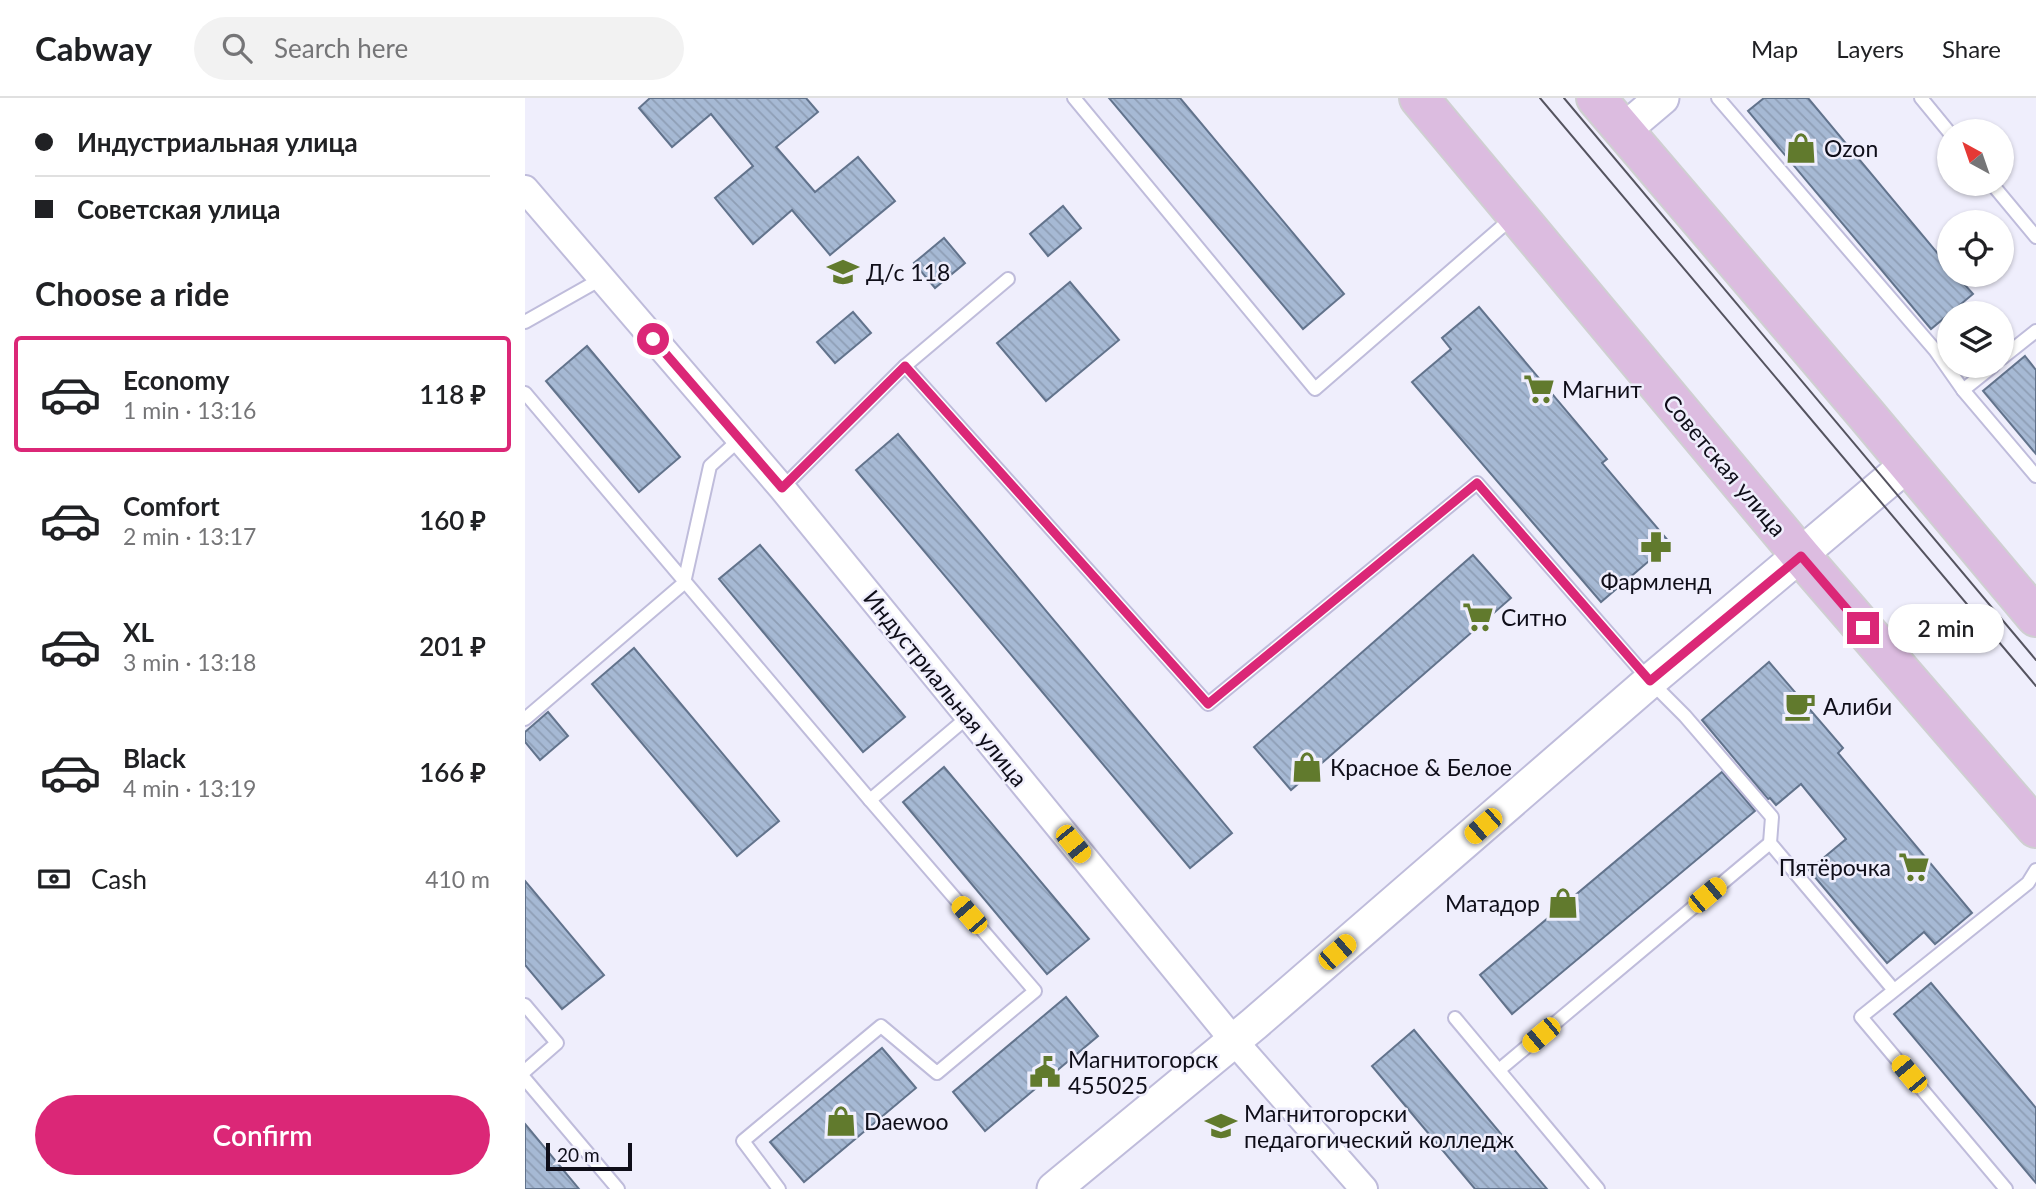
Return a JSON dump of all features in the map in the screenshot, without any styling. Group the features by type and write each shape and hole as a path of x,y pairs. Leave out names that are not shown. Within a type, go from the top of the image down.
{"main road":[{"name":"Советская улица","path":"1419,98 1801,556 2036,828"},
{"path":"1596,98 2036,617"}],"street":[{"path":"1623,131 1662,98"},
{"name":"Индустриальная улица","path":"525,189 782,488 1234,1041 1364,1189"},
{"path":"1054,1189 1234,1041 1650,681 1908,464"}],"lane":[{"path":"1074,98 1315,389 1517,213"},
{"path":"1718,98 1935,350 1963,390 2036,477"},
{"path":"1921,98 1938,119"},
{"path":"2002,196 2036,236"},
{"path":"525,323 600,279"},
{"path":"782,488 905,366 1008,279"},
{"path":"2014,348 2036,331"},
{"path":"905,366 1208,704 1477,483 1772,817 1770,843 1893,989"},
{"path":"1963,390 1978,378"},
{"path":"525,393 684,583 1035,991 937,1073 881,1026 743,1141 779,1189"},
{"path":"525,719 684,583 710,466 740,439"},
{"path":"870,800 969,716"},
{"path":"1499,1070 1770,843"},
{"path":"2006,1189 1861,1017 2028,883 2036,870"},
{"path":"525,1005 557,1043 525,1071"},
{"path":"1455,1018 1598,1189"},
{"path":"525,1079 618,1189"}],"building":[{"path":"650,98 806,98 818,112 776,147 815,192 858,157 895,201 830,255 792,210 753,244 715,198 753,166 711,114 672,147 639,108"},
{"path":"1109,98 1180,98 1344,294 1303,329"},
{"path":"1764,98 1808,98 1937,253 1937,287 1967,287 1973,294 1965,301 1937,301 1937,324 1931,329 1748,111"},
{"path":"1063,206 1081,228 1048,256 1030,234"},
{"path":"944,238 965,263 935,288 914,263"},
{"path":"1070,282 1119,340 1046,401 997,343"},
{"path":"1479,307 1607,459 1602,463 1670,543 1601,602 1412,382 1451,349 1442,338"},
{"path":"853,312 871,333 835,363 817,342"},
{"path":"587,346 680,457 639,492 546,381"},
{"path":"2025,356 2036,370 2036,454 1983,391 1999,378 2014,378 2014,365"},
{"path":"898,434 1232,833 1190,868 856,470"},
{"path":"760,545 905,717 863,752 719,579"},
{"path":"1473,555 1511,598 1291,790 1254,747"},
{"path":"634,648 779,821 737,856 592,684"},
{"path":"1769,662 1843,748 1838,753 1972,913 1935,944 1924,932 1887,963 1809,870 1846,839 1801,784 1776,805 1768,799 1702,720"},
{"path":"548,712 568,736 540,760 525,742 525,732"},
{"path":"944,767 1089,939 1047,974 903,802"},
{"path":"1722,772 1755,811 1512,1014 1480,975"},
{"path":"525,881 604,975 562,1009 525,965"},
{"path":"1931,983 2036,1108 2036,1183 1894,1014"},
{"path":"1066,997 1098,1036 985,1131 953,1092"},
{"path":"1414,1030 1547,1189 1475,1189 1372,1066"},
{"path":"882,1048 916,1088 804,1182 770,1142"},
{"path":"525,1124 579,1189 525,1189"}],"tram line":[{"path":"1540,98 2036,686"},
{"path":"1564,98 2036,660"}],"place":[{"name":"Ozon","path":"1801,148"},
{"name":"Д/с 118","path":"843,272"},
{"name":"Магнит","path":"1539,389"},
{"name":"Фармленд","path":"1656,547"},
{"name":"Ситно","path":"1478,617"},
{"name":"Алиби","path":"1800,706"},
{"name":"Красное & Белое","path":"1307,767"},
{"name":"Пятёрочка","path":"1914,867"},
{"name":"Матадор","path":"1563,903"},
{"name":"Магнитогорск 455025","path":"1045,1072"},
{"name":"Daewoo","path":"841,1121"},
{"name":"Магнитогорски педагогический колледж","path":"1221,1126"}],"route":[{"path":"653,339 782,488 905,366 1208,704 1477,483 1650,681 1801,556 1863,628"}]}
